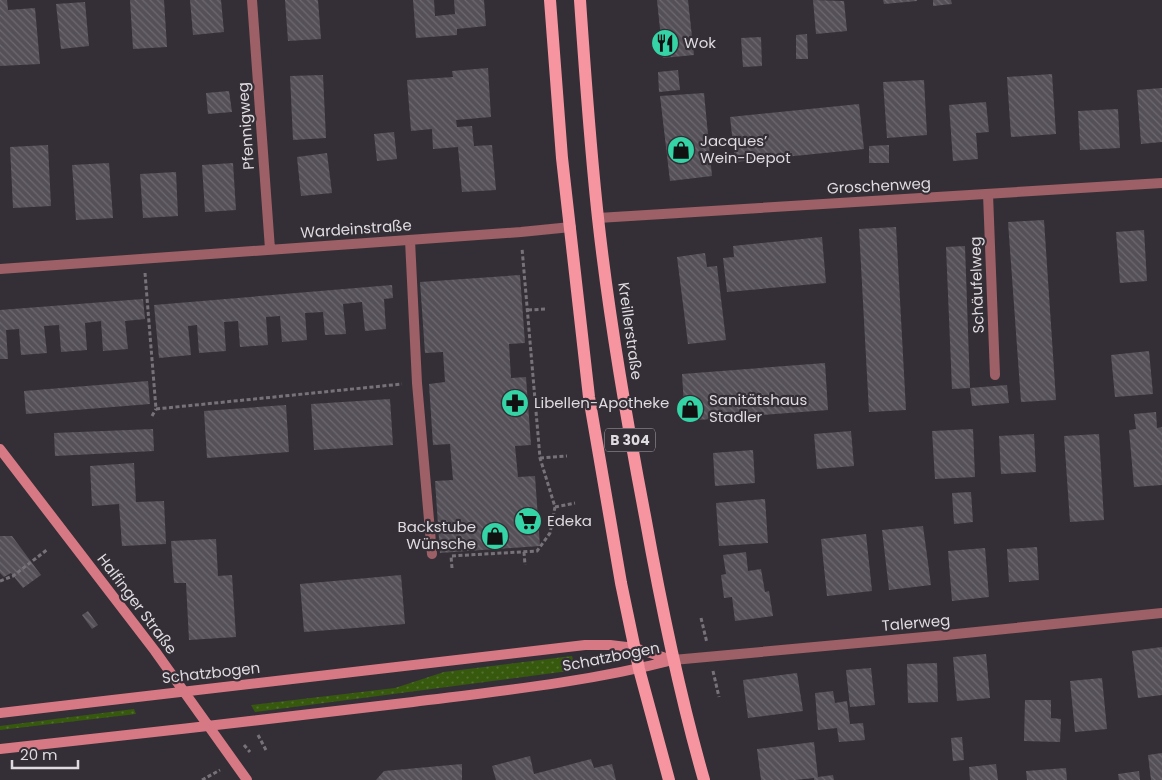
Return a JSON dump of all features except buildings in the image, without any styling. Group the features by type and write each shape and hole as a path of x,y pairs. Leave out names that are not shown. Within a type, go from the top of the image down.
{"main road":[{"name":"B 304","path":"550,0 562,158 588,397 621,584 639,669 669,780"},
{"name":"Kreillerstraße","path":"580,0 586,98 598,218 626,420 673,660 704,780"},
{"name":"Halfinger Straße","path":"0,449 155,651 247,780"},
{"name":"Schatzbogen","path":"0,713 418,666 570,646 610,645 635,648 673,660"},
{"name":"Schatzbogen","path":"0,749 208,727 572,682 639,669 673,660"}],"street":[{"name":"Pfennigweg","path":"252,0 270,249"},
{"name":"Groschenweg","path":"598,218 1162,183"},
{"name":"Schäufelweg","path":"988,194 995,375"},
{"name":"Wardeinstraße","path":"0,269 570,228"},
{"path":"410,240 417,382 432,554"},
{"name":"Talerweg","path":"673,660 1162,613"}],"path":[{"path":"452,568 451,556 537,551 550,533 555,507 540,458 521,232"},
{"path":"144,258 156,409 152,416"},
{"path":"528,310 546,309"},
{"path":"156,409 417,382"},
{"path":"536,408 559,407"},
{"path":"540,458 567,456"},
{"path":"555,507 575,503"},
{"path":"0,582 13,576 48,549"},
{"path":"524,552 525,565"},
{"path":"202,780 234,763"}],"green space":[{"path":"572,656 576,670 255,712 251,705 395,688 444,672"},
{"path":"134,709 136,714 0,730 0,726"}],"place":[{"name":"Wok","path":"665,43"},
{"name":"Jacques’ Wein-Depot","path":"681,150"},
{"name":"Libellen-Apotheke","path":"515,403"},
{"name":"Sanitätshaus Stadler","path":"690,409"},
{"name":"Edeka","path":"528,521"},
{"name":"Backstube Wünsche","path":"495,536"}]}
